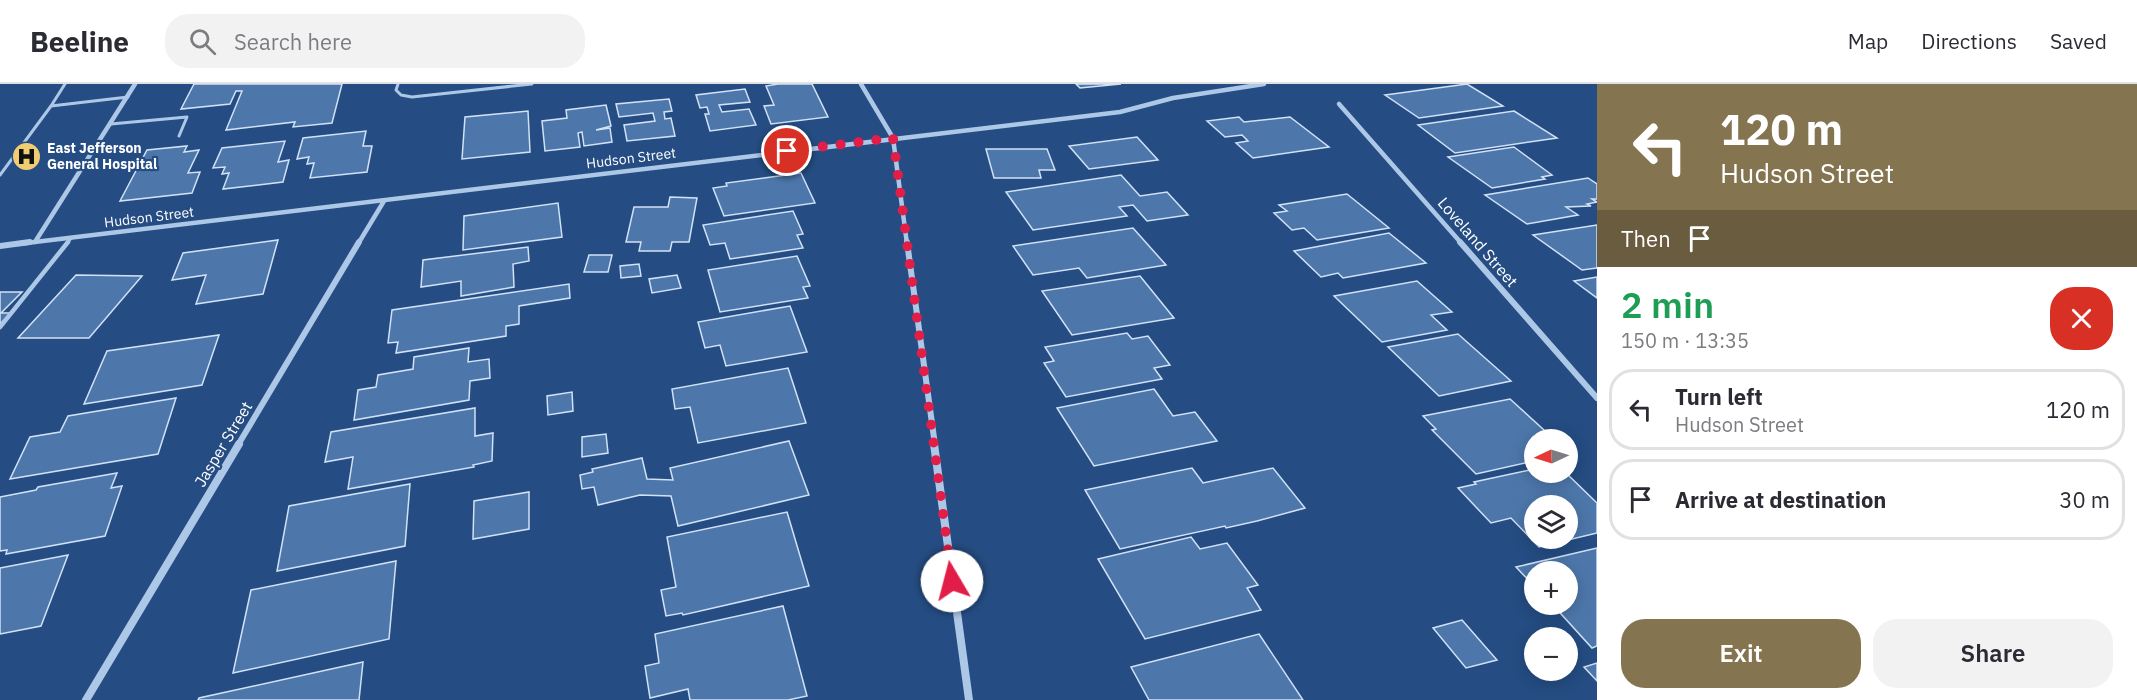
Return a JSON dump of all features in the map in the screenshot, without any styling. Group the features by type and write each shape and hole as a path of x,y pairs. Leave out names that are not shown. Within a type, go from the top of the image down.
{"street":[{"path":"35,242 135,84"},
{"path":"861,84 893,138 969,700"},
{"name":"Hudson Street","path":"0,246 1120,112 1168,98 1264,84"},
{"name":"Loveland Street","path":"1339,104 1597,398"},
{"name":"Jasper Street","path":"86,700 384,201"}],"lane":[{"path":"0,175 65,84"},
{"path":"398,84 396,90 401,95 412,97 532,84"},
{"path":"51,105 128,97"},
{"path":"111,124 188,117 179,136"},
{"path":"0,327 43,276 71,238"}],"building":[{"path":"194,84 342,84 332,123 293,127 295,122 226,130 242,91 236,91 230,104 181,109"},
{"path":"812,84 828,117 771,124 764,106 774,105 766,86"},
{"path":"1076,84 1121,84 1080,88"},
{"path":"1467,84 1503,106 1419,118 1385,95"},
{"path":"745,89 750,102 719,105 722,112 749,109 756,125 710,131 705,114 709,114 707,107 700,108 696,95"},
{"path":"669,99 672,111 664,112 665,119 671,118 675,136 627,141 624,125 655,121 653,113 619,117 616,104"},
{"path":"606,105 611,126 596,130 610,128 612,142 584,146 582,132 578,133 580,147 545,151 542,121 567,118 566,110"},
{"path":"528,111 530,152 462,159 465,117"},
{"path":"1514,111 1557,138 1455,153 1418,125"},
{"path":"1239,117 1244,122 1290,117 1329,147 1253,158 1236,143 1248,141 1242,135 1225,137 1207,121"},
{"path":"366,131 363,146 372,146 367,172 310,178 314,163 307,164 309,157 297,159 303,138"},
{"path":"1137,137 1158,160 1089,169 1069,146"},
{"path":"285,141 278,162 289,160 283,182 223,189 229,173 222,174 225,167 213,168 222,148"},
{"path":"187,146 184,152 199,150 188,173 200,172 192,193 120,201 147,150"},
{"path":"1514,147 1552,175 1542,177 1545,179 1492,188 1448,157"},
{"path":"986,149 1047,149 1055,170 1039,170 1041,178 994,178"},
{"path":"801,173 815,203 724,216 713,188 727,186 726,183"},
{"path":"1121,175 1140,196 1167,192 1188,215 1147,221 1133,205 1119,207 1127,216 1033,230 1006,192"},
{"path":"1588,178 1597,184 1597,199 1592,199 1597,202 1587,204 1591,206 1566,207 1578,215 1527,224 1485,195"},
{"path":"1347,194 1389,228 1317,240 1304,228 1292,230 1274,213 1287,211 1279,205"},
{"path":"670,197 697,198 689,242 672,242 670,251 639,251 641,242 626,242 634,207 668,207"},
{"path":"558,203 562,237 463,250 464,216"},
{"path":"793,211 803,234 797,235 803,248 730,259 725,243 710,245 703,225"},
{"path":"1597,225 1597,268 1582,270 1533,235"},
{"path":"1133,228 1166,265 1087,278 1079,268 1033,275 1013,246"},
{"path":"1389,233 1426,263 1343,278 1338,273 1321,277 1294,251"},
{"path":"278,240 263,294 196,304 206,275 172,280 183,253"},
{"path":"528,247 529,261 513,264 514,287 461,296 461,281 421,287 423,260"},
{"path":"589,255 612,255 608,272 584,272"},
{"path":"797,256 810,286 803,287 808,298 720,312 708,270"},
{"path":"639,264 641,276 621,278 620,266"},
{"path":"76,275 142,276 89,338 18,338"},
{"path":"677,275 681,288 652,293 649,279"},
{"path":"1140,276 1174,318 1072,335 1042,291"},
{"path":"1597,277 1597,298 1574,281"},
{"path":"1417,281 1452,312 1431,315 1447,330 1382,342 1334,296"},
{"path":"569,284 570,298 519,306 519,324 506,326 506,336 396,353 398,342 388,343 392,310"},
{"path":"0,292 22,292 1,313 11,313 0,324"},
{"path":"790,306 807,352 726,366 720,345 705,348 698,322"},
{"path":"1127,333 1132,339 1148,336 1170,365 1154,368 1162,379 1066,397 1044,363 1054,361 1045,347"},
{"path":"1458,334 1511,381 1439,396 1388,347"},
{"path":"219,335 202,385 84,404 107,351"},
{"path":"469,348 468,362 489,359 490,378 470,381 469,400 354,420 358,390 376,387 378,375 413,369 414,357"},
{"path":"788,368 806,423 698,443 690,407 675,409 672,389"},
{"path":"1154,389 1173,416 1195,412 1217,441 1094,466 1057,408"},
{"path":"572,392 573,411 548,415 547,396"},
{"path":"176,398 158,454 10,479 30,437 60,432 68,416"},
{"path":"1510,399 1543,429 1524,429 1524,463 1476,474 1432,430 1436,429 1423,416"},
{"path":"475,408 475,436 493,433 492,461 473,465 474,467 348,489 353,457 325,462 331,432"},
{"path":"606,434 608,453 582,457 582,437"},
{"path":"789,441 809,495 678,526 671,496 640,495 598,505 594,487 582,489 580,475 593,472 592,469 642,458 647,479 673,480 670,468"},
{"path":"1192,468 1203,483 1273,468 1305,508 1226,528 1225,526 1120,549 1085,490"},
{"path":"1524,471 1524,483 1576,483 1597,503 1597,533 1578,538 1578,495 1524,495 1524,531 1511,518 1491,523 1458,488 1476,484 1474,482"},
{"path":"117,473 111,488 122,486 105,536 6,554 7,550 0,551 0,497 36,490 38,487"},
{"path":"410,484 405,546 277,571 289,506"},
{"path":"529,492 529,529 473,539 474,501"},
{"path":"787,512 809,586 683,615 682,613 666,616 661,590 676,587 667,537"},
{"path":"1191,537 1200,549 1227,543 1258,585 1247,588 1261,610 1145,639 1098,559"},
{"path":"1597,548 1597,646 1592,648 1578,633 1578,627 1573,627 1562,615 1578,615 1578,561 1542,561"},
{"path":"68,555 41,626 0,634 0,568"},
{"path":"396,561 389,639 233,673 251,590"},
{"path":"1524,565 1524,575 1516,567"},
{"path":"783,606 807,696 788,700 690,700 688,689 650,698 645,666 659,663 655,634"},
{"path":"1462,620 1497,660 1466,668 1433,628"},
{"path":"1259,634 1303,700 1149,700 1131,667"},
{"path":"363,662 359,700 198,700 199,698"},
{"path":"1597,663 1597,681 1584,667"}],"place":[{"name":"East Jefferson General Hospital","path":"26,156"}],"route":[{"path":"787,151 893,138 952,581"}]}
